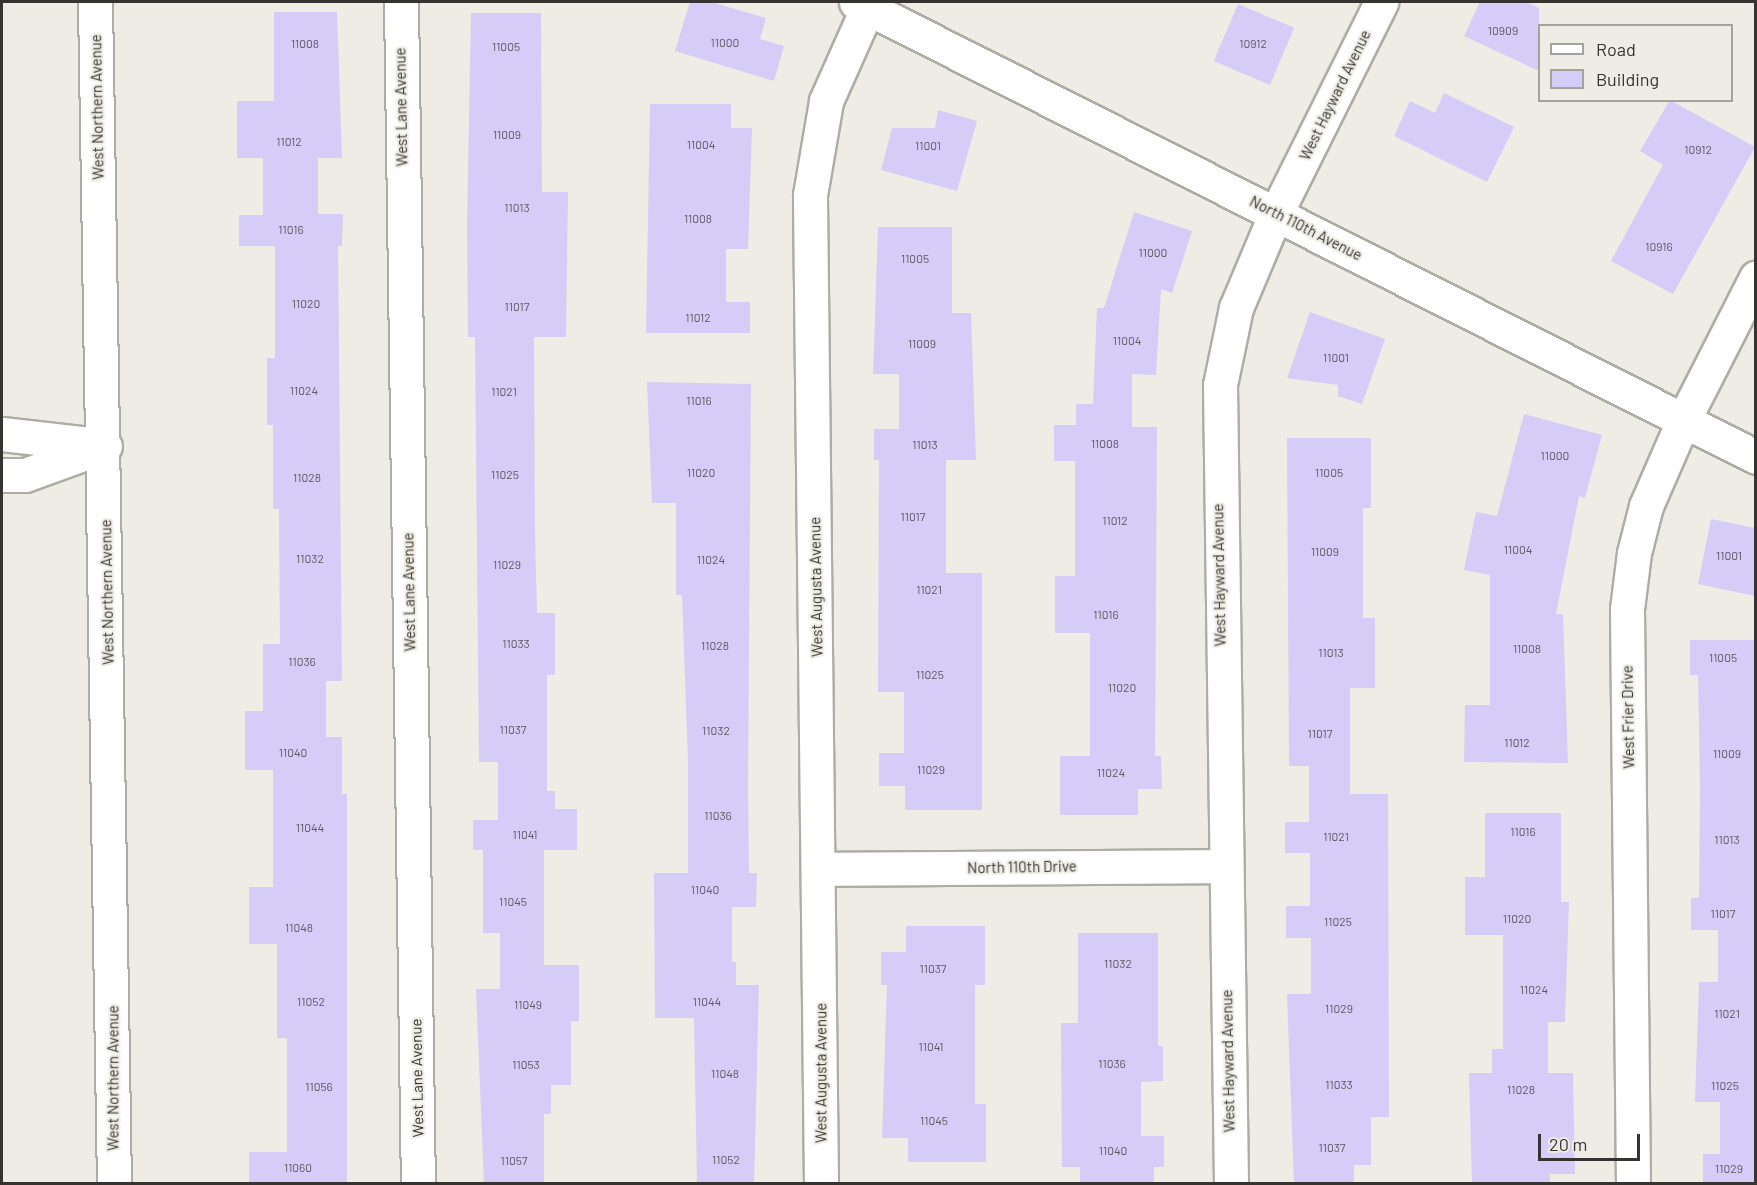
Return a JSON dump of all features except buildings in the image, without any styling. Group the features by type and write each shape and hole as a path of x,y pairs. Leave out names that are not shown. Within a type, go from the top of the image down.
{"street":[{"name":"West Northern Avenue","path":"95,2 105,446 114,1184"},
{"name":"West Lane Avenue","path":"401,2 418,1184"},
{"name":"West Hayward Avenue","path":"1231,1184 1224,866 1220,385 1236,308 1276,213 1382,2"},
{"name":"North 110th Avenue","path":"864,3 1755,457"},
{"name":"West Augusta Avenue","path":"821,1184 820,869 810,195 826,101 864,3"},
{"name":"West Frier Drive","path":"1634,1184 1627,609 1646,506 1683,420 1755,278"},
{"path":"2,434 105,446"},
{"path":"2,475 25,475 105,446"},
{"name":"North 110th Drive","path":"820,869 1224,866"}]}
